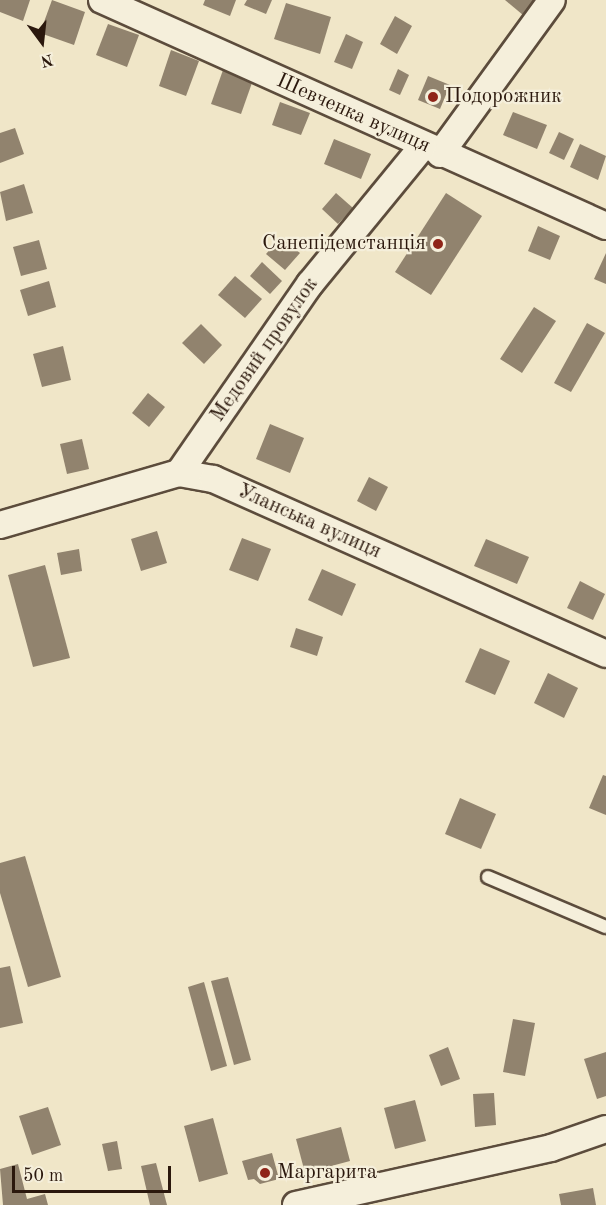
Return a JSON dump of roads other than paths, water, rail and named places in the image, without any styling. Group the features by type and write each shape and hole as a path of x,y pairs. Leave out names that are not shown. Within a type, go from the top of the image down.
{"street":[{"name":"Шевченка вулиця","path":"102,0 432,150 606,226"},
{"name":"Медовий провулок","path":"179,473 310,284 432,150 552,0"},
{"name":"Уланська вулиця","path":"0,525 179,473 213,479 606,654"},
{"path":"296,1205 551,1148 606,1129"}],"lane":[{"path":"488,877 606,927"}],"place":[{"name":"Подорожник","path":"433,97"},
{"name":"Санепідемстанція","path":"438,244"},
{"name":"Маргарита","path":"265,1173"}]}
